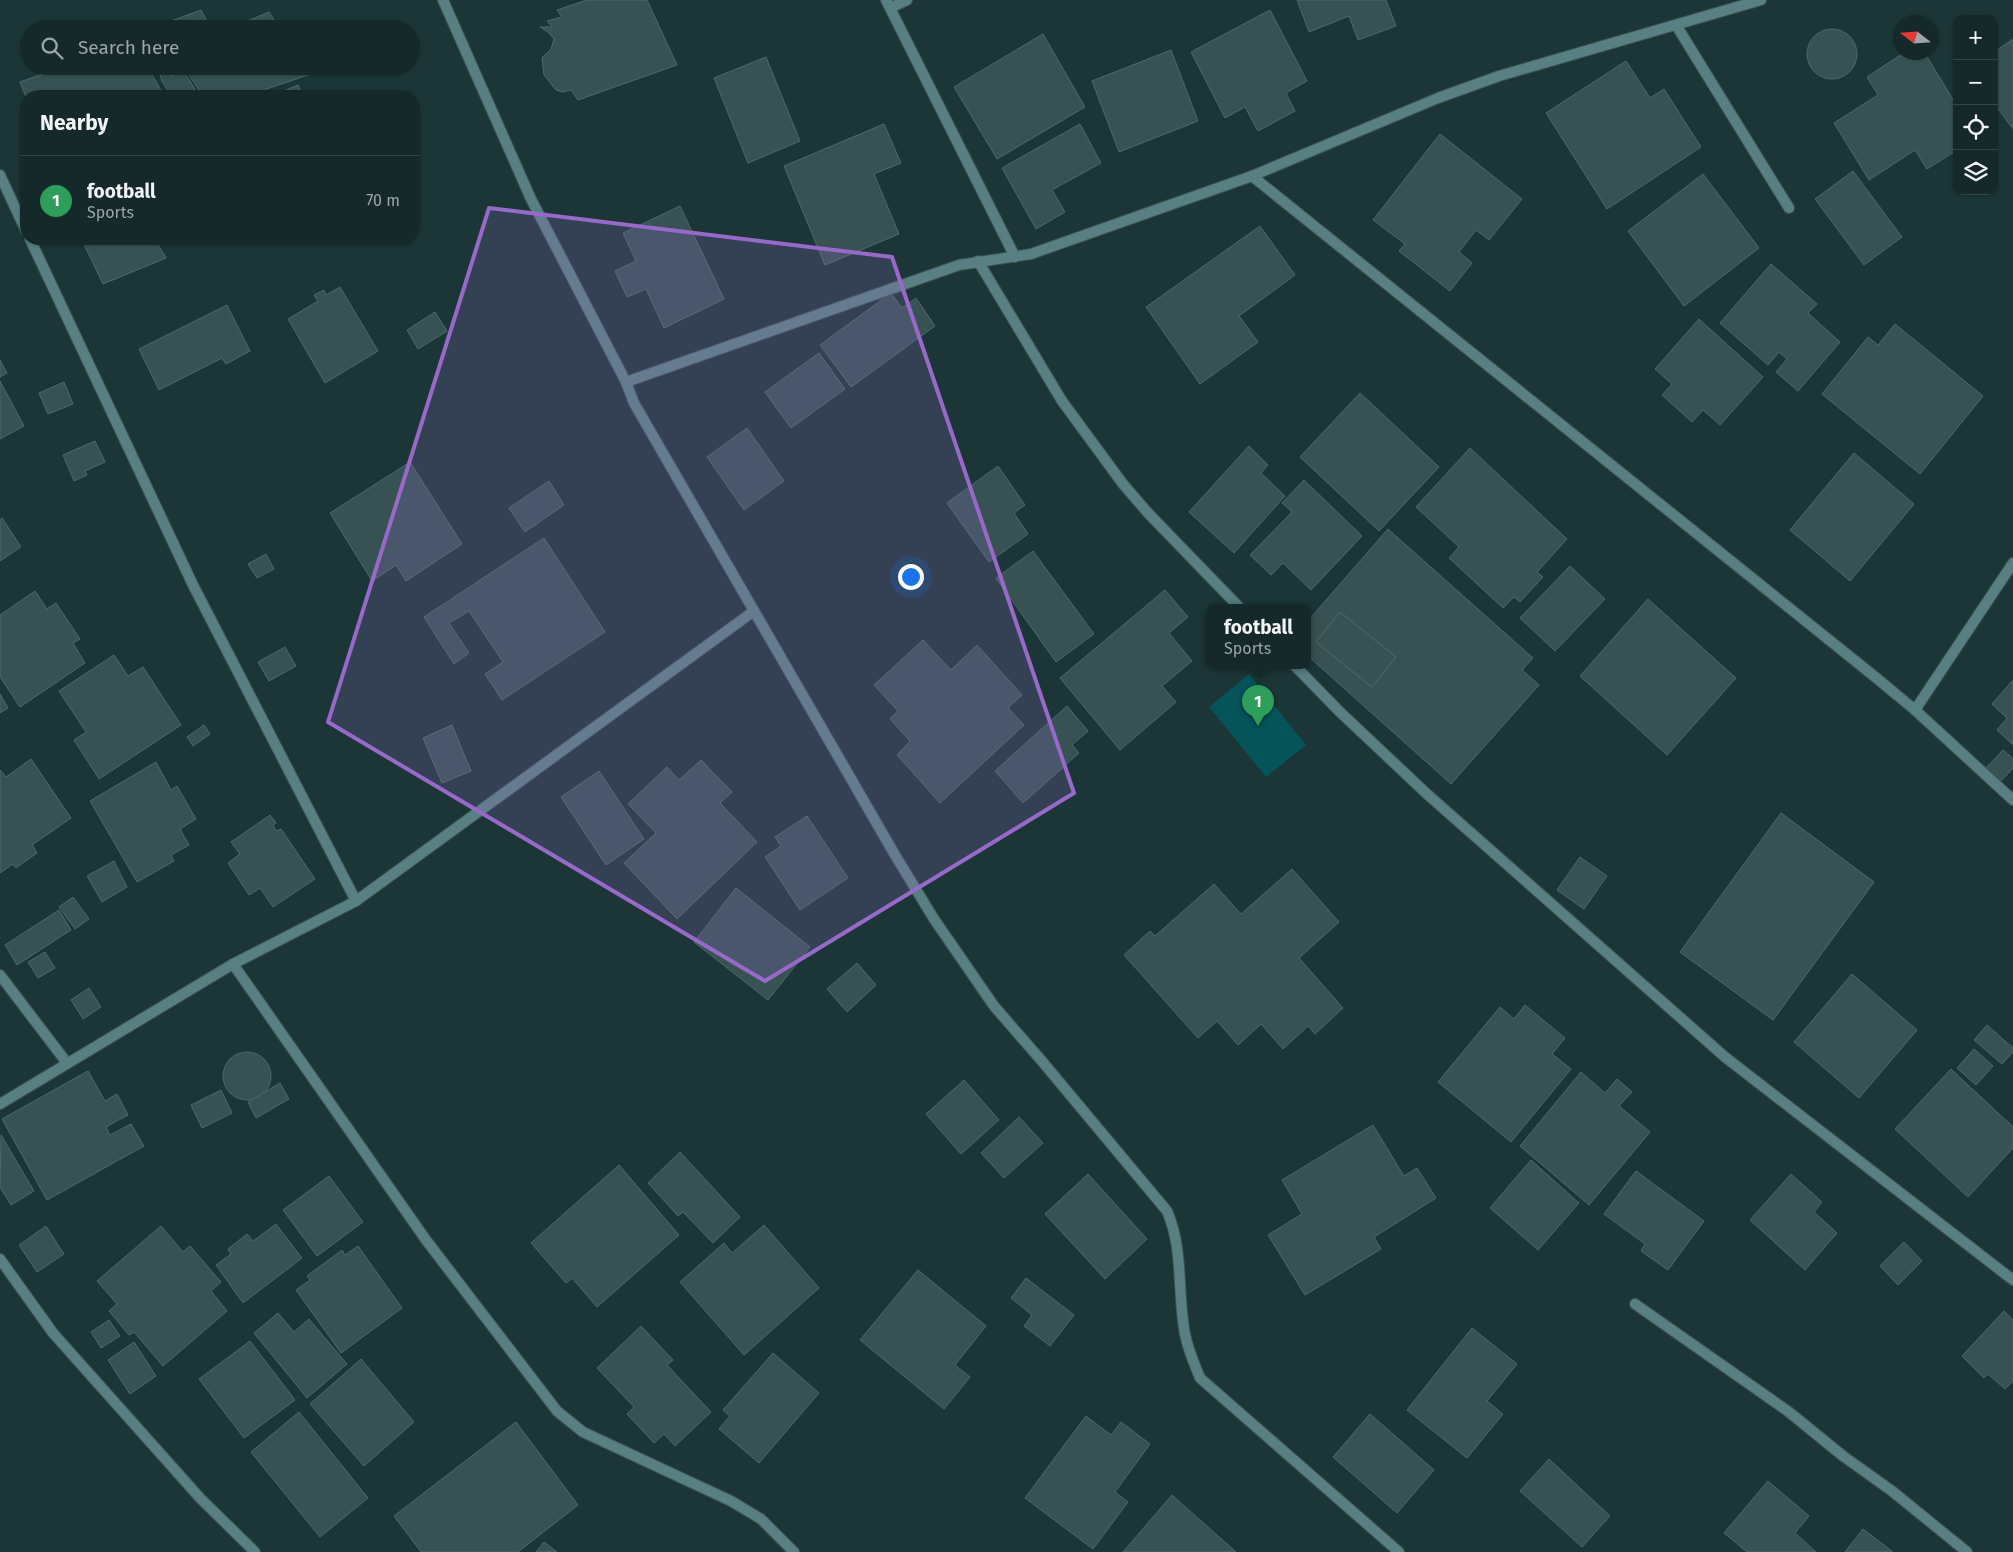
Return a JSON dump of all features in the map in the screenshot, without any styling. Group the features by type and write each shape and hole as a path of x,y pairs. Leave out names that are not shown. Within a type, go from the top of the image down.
{"street":[{"path":"443,0 532,199 626,382 634,404 934,919 994,1006 1042,1060 1167,1211 1173,1224 1178,1248 1184,1332 1190,1355 1200,1378 1399,1552"},
{"path":"907,0 888,4 1015,257"},
{"path":"626,382 959,265 1031,254 1252,176 1438,98 1499,76 1761,0"},
{"path":"1676,25 1789,208"},
{"path":"0,175 20,218"},
{"path":"1252,176 1915,710 2013,800"},
{"path":"33,245 193,585 356,901"},
{"path":"978,261 1062,402 1123,484 1148,513 1236,604"},
{"path":"1915,710 2013,563"},
{"path":"0,1104 234,964 356,901 754,612"},
{"path":"1298,669 1340,712 1427,794 1725,1057 2013,1280"},
{"path":"234,964 426,1240 557,1411 583,1432 731,1501 761,1519 794,1552"},
{"path":"0,975 68,1063"},
{"path":"0,1259 53,1334 193,1492 256,1552"},
{"path":"1634,1304 1789,1412 1843,1456 1892,1491 1967,1552"}],"highlighted area":[{"path":"489,208 892,257 1074,793 765,981 328,722"}],"shaded area":[{"path":"1249,674 1306,745 1266,777 1209,707"}],"building":[{"path":"587,0 647,0 677,65 578,100 571,90 562,92 556,90 544,75 542,58 551,49 554,39 540,27 552,27 547,21 562,17 557,10"},
{"path":"1297,0 1386,0 1396,26 1358,40 1349,16 1309,32"},
{"path":"201,10 206,20 174,20"},
{"path":"1270,10 1307,81 1286,93 1295,111 1258,131 1245,107 1225,118 1191,52"},
{"path":"269,12 274,20 250,20"},
{"path":"1827,29 1837,29 1850,36 1857,49 1857,59 1850,72 1837,79 1827,79 1818,75 1811,68 1807,59 1807,49 1811,40 1818,33"},
{"path":"1043,34 1085,107 997,159 954,87"},
{"path":"2013,39 2013,129 1998,108 1998,49"},
{"path":"1171,50 1198,121 1119,152 1092,81"},
{"path":"766,57 800,141 748,163 714,78"},
{"path":"1893,60 1929,60 1953,99 1953,153 1927,169 1915,150 1869,180 1834,123 1878,95 1867,77"},
{"path":"1626,61 1650,98 1664,89 1701,147 1607,209 1546,113"},
{"path":"40,75 152,75 161,90 23,90 20,82"},
{"path":"160,75 186,75 195,90 167,90"},
{"path":"189,75 308,75 264,90 199,90"},
{"path":"298,85 300,90 286,90"},
{"path":"884,124 901,163 874,174 899,234 825,265 784,166"},
{"path":"1080,124 1101,163 1052,190 1065,212 1036,229 1002,168"},
{"path":"1440,134 1522,199 1489,240 1476,230 1459,252 1472,263 1450,291 1399,251 1405,244 1373,220"},
{"path":"1853,171 1902,237 1864,265 1815,199"},
{"path":"1703,174 1759,248 1684,306 1628,231"},
{"path":"680,206 724,299 664,328 646,289 627,297 615,271 636,261 623,233"},
{"path":"1260,226 1295,275 1239,316 1258,342 1200,384 1146,307"},
{"path":"84,245 158,245 166,258 103,284"},
{"path":"1771,264 1817,304 1808,313 1840,342 1798,391 1776,372 1787,359 1779,352 1768,365 1720,323"},
{"path":"340,287 378,351 325,383 288,319 318,301 314,295 324,290 326,295"},
{"path":"891,293 902,308 916,298 935,326 851,387 820,345"},
{"path":"227,305 250,351 226,364 222,358 159,390 139,349"},
{"path":"435,312 447,331 418,349 407,330"},
{"path":"1699,319 1763,377 1720,425 1703,410 1692,422 1662,395 1672,384 1655,369"},
{"path":"1895,324 1983,396 1920,474 1822,394 1868,337 1878,345"},
{"path":"819,353 845,389 791,428 765,392"},
{"path":"0,360 7,373 0,377"},
{"path":"0,381 24,426 0,439"},
{"path":"64,382 73,404 48,414 39,393"},
{"path":"1360,393 1439,467 1379,531 1300,457"},
{"path":"747,428 784,481 744,510 707,457"},
{"path":"95,441 105,462 85,471 87,475 74,481 63,455"},
{"path":"1249,446 1268,465 1261,473 1285,496 1234,553 1189,512"},
{"path":"1470,448 1567,539 1537,572 1543,577 1520,602 1514,597 1503,608 1449,558 1459,547 1416,507"},
{"path":"1854,453 1914,504 1850,581 1790,530"},
{"path":"410,462 462,544 406,581 396,565 372,581 330,513"},
{"path":"998,466 1025,505 1014,513 1028,534 989,562 947,503"},
{"path":"1304,480 1362,536 1311,590 1283,563 1271,575 1250,555 1292,512 1282,503"},
{"path":"549,481 564,505 525,532 509,508"},
{"path":"2,518 21,547 0,561 0,520"},
{"path":"1388,529 1533,658 1522,670 1539,685 1451,784 1311,659 1311,617","holes":["1340,612 1396,657 1372,687 1316,642"]},
{"path":"544,538 605,632 502,700 485,674 503,662 469,611 449,623 469,653 454,664 424,617"},
{"path":"1033,551 1094,634 1056,662 996,578"},
{"path":"266,554 274,569 257,578 248,564"},
{"path":"1570,566 1605,599 1555,651 1520,618"},
{"path":"1165,590 1188,617 1169,633 1192,661 1162,686 1176,702 1120,750 1060,678"},
{"path":"35,591 47,609 56,603 80,639 73,643 85,663 20,707 0,677 0,615"},
{"path":"1648,599 1736,678 1667,755 1580,676"},
{"path":"1340,612 1396,657 1372,687 1316,642"},
{"path":"923,640 951,670 977,645 1022,695 1008,708 1024,725 940,803 897,755 910,741 890,719 898,711 874,685"},
{"path":"285,647 296,666 269,681 258,662"},
{"path":"114,655 128,676 143,667 181,725 99,779 74,740 86,732 59,691"},
{"path":"2013,680 2013,745 1997,730 2007,718 1992,704"},
{"path":"0,694 8,708 0,713"},
{"path":"1067,706 1088,731 1072,745 1079,753 1023,803 995,771"},
{"path":"204,725 210,734 193,746 187,737"},
{"path":"452,725 471,771 442,783 423,738"},
{"path":"2003,750 2013,759 2013,768 2000,782 1986,768"},
{"path":"31,759 71,818 32,845 37,853 16,868 13,864 0,873 0,770 6,777"},
{"path":"701,760 732,792 720,803 757,842 677,919 624,863 656,833 628,804 667,767 679,780"},
{"path":"156,762 171,790 177,786 196,819 180,829 189,845 171,855 174,861 137,882 90,801"},
{"path":"599,771 644,839 606,865 561,797"},
{"path":"1781,813 1874,882 1773,1020 1680,952"},
{"path":"270,815 276,823 273,826 277,831 281,829 315,879 273,907 260,888 249,895 228,863 240,854 231,842"},
{"path":"807,816 848,878 800,910 765,857 781,846 775,837"},
{"path":"1580,857 1607,876 1584,909 1557,890"},
{"path":"114,861 127,887 102,902 87,876"},
{"path":"1292,869 1339,922 1299,958 1343,1008 1315,1034 1308,1026 1283,1049 1261,1024 1238,1045 1217,1021 1198,1038 1124,955 1150,931 1155,936 1214,884 1241,914"},
{"path":"736,888 810,947 768,1000 694,942"},
{"path":"73,897 89,919 75,929 59,907"},
{"path":"59,910 71,930 17,965 5,945"},
{"path":"45,952 55,968 38,978 28,962"},
{"path":"857,963 876,985 847,1012 827,989"},
{"path":"1852,974 1917,1030 1859,1098 1794,1042"},
{"path":"89,988 101,1007 83,1019 71,1000"},
{"path":"1525,1005 1565,1038 1552,1054 1571,1069 1511,1142 1438,1082 1500,1007 1514,1019"},
{"path":"1987,1025 2013,1048 2013,1052 2002,1064 1974,1040"},
{"path":"1974,1049 1993,1066 1976,1085 1957,1068"},
{"path":"247,1052 256,1054 264,1059 269,1067 271,1076 269,1085 264,1093 256,1098 247,1100 238,1098 230,1093 225,1085 223,1076 225,1067 230,1059 238,1054"},
{"path":"1951,1069 2013,1127 2013,1148 1968,1197 1895,1129"},
{"path":"88,1071 105,1101 117,1094 128,1115 106,1127 110,1135 131,1124 144,1146 47,1200 2,1119"},
{"path":"1581,1072 1605,1093 1617,1079 1632,1092 1619,1106 1650,1132 1589,1205 1520,1146"},
{"path":"964,1080 999,1120 961,1154 926,1114"},
{"path":"280,1083 289,1099 256,1118 248,1102"},
{"path":"221,1090 232,1113 202,1128 191,1105"},
{"path":"1019,1117 1043,1143 1004,1178 981,1153"},
{"path":"1373,1125 1404,1176 1417,1168 1436,1198 1374,1237 1381,1249 1305,1295 1268,1235 1302,1214 1282,1180"},
{"path":"1,1135 34,1191 11,1205 0,1187"},
{"path":"680,1152 740,1217 713,1243 683,1212 678,1216 648,1183"},
{"path":"1531,1160 1579,1203 1538,1250 1490,1208"},
{"path":"619,1165 679,1235 597,1307 572,1278 566,1283 531,1243"},
{"path":"1636,1171 1704,1221 1668,1270 1641,1251 1645,1244 1604,1214"},
{"path":"1088,1174 1147,1239 1105,1279 1045,1214"},
{"path":"1791,1174 1822,1202 1814,1212 1837,1233 1805,1270 1750,1220"},
{"path":"329,1176 363,1222 317,1256 283,1210"},
{"path":"276,1224 302,1258 243,1303 216,1265 231,1254 228,1249 247,1234 253,1241"},
{"path":"764,1225 819,1288 744,1355 680,1282 724,1243 732,1253"},
{"path":"46,1226 64,1254 37,1272 19,1245"},
{"path":"161,1226 183,1252 190,1246 221,1282 211,1291 227,1311 163,1366 134,1332 129,1335 109,1311 117,1304 97,1281"},
{"path":"1904,1242 1922,1261 1898,1285 1880,1266"},
{"path":"358,1246 402,1308 341,1353 296,1290 310,1280 307,1276 342,1250 345,1255"},
{"path":"918,1270 986,1326 955,1365 970,1377 944,1409 860,1340"},
{"path":"1026,1278 1074,1315 1050,1346 1024,1326 1032,1315 1011,1298"},
{"path":"2004,1311 2013,1320 2013,1381 2005,1389 1988,1374 1984,1378 1962,1356"},
{"path":"278,1313 294,1332 309,1319 347,1364 307,1398 254,1333"},
{"path":"109,1320 120,1336 101,1348 91,1332"},
{"path":"641,1326 673,1360 667,1365 711,1412 675,1446 664,1434 654,1443 627,1414 634,1407 597,1368"},
{"path":"1472,1328 1517,1364 1487,1401 1503,1414 1467,1458 1407,1410"},
{"path":"250,1341 295,1400 244,1438 199,1379"},
{"path":"134,1342 156,1376 130,1394 108,1360"},
{"path":"773,1353 819,1393 759,1463 719,1429 730,1416 723,1410"},
{"path":"361,1359 414,1422 364,1466 310,1404"},
{"path":"299,1412 368,1498 320,1537 251,1452"},
{"path":"1370,1414 1434,1470 1397,1513 1333,1457"},
{"path":"1086,1416 1111,1435 1121,1422 1150,1444 1115,1492 1128,1502 1093,1549 1025,1498"},
{"path":"516,1422 578,1505 518,1552 421,1552 394,1516"},
{"path":"1549,1459 1610,1516 1582,1547 1520,1491"},
{"path":"1768,1481 1809,1516 1795,1533 1816,1552 1747,1552 1724,1533"},
{"path":"1172,1495 1236,1552 1123,1552"},
{"path":"1863,1529 1893,1552 1845,1552"},
{"path":"544,1542 557,1552 536,1552"}],"place":[{"name":"football","path":"1258,726"}]}
